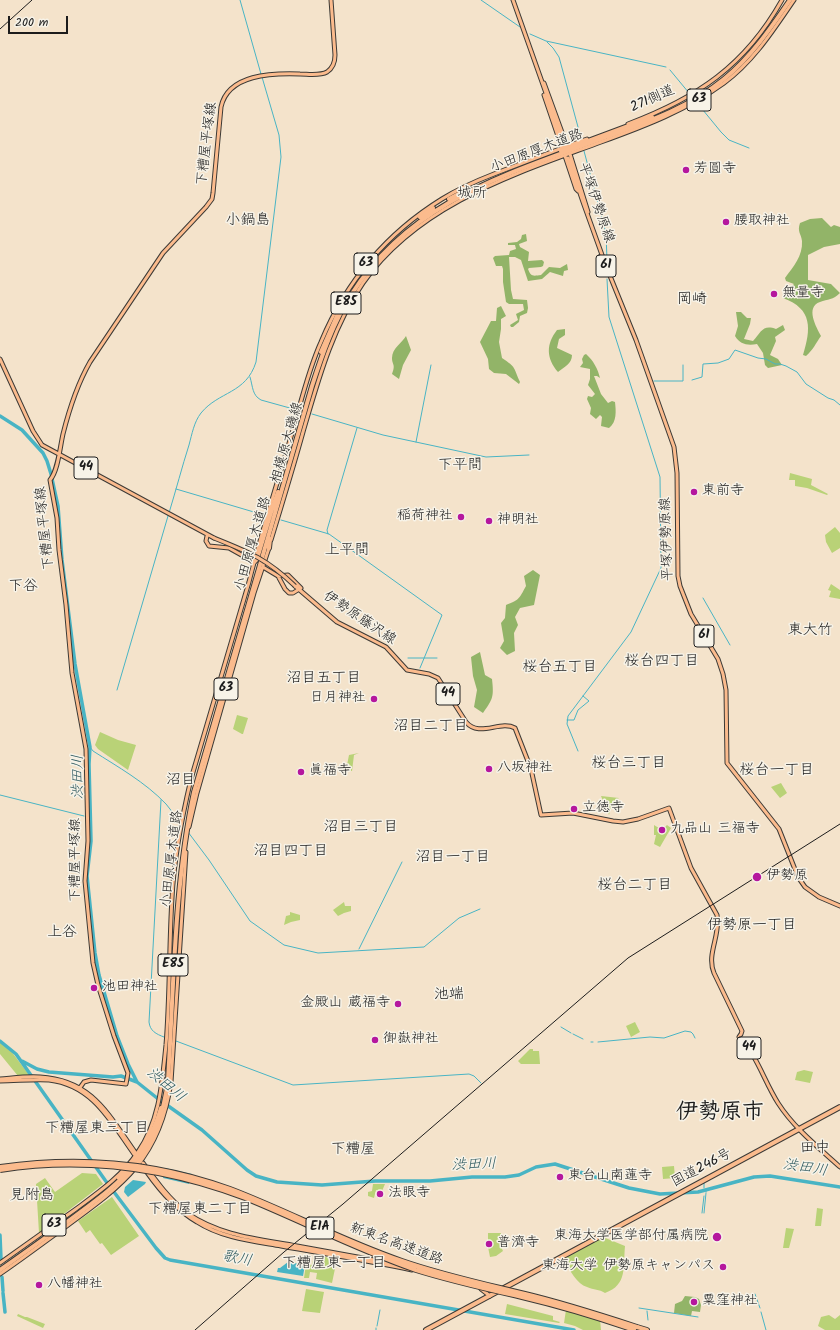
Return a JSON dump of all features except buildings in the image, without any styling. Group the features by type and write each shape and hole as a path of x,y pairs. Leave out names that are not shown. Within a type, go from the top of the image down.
{"highway":[{"name":"小田原厚木道路","path":"0,1270 109,1189 134,1167 145,1151 157,1127 168,1080 185,829 201,764 312,386 334,326 351,295 360,281 389,247 423,218 448,202 472,189 666,114 695,99 723,80 744,61 763,38 788,0"},
{"path":"269,548 269,540 280,492"},
{"name":"E85","path":"254,562 257,559 272,506 280,492"},
{"name":"国道246号","path":"426,1330 840,1107"},
{"name":"新東名高速道路","path":"0,1167 48,1162 99,1162 136,1166 185,1175 246,1196 366,1248 413,1265 470,1281 550,1300 634,1329"},
{"name":"新東名高速道路","path":"0,1170 40,1165 99,1165 147,1170 190,1180 245,1198 365,1251 417,1270 549,1304 634,1329"},
{"name":"小田原厚木道路","path":"0,1267 109,1189"},
{"path":"634,1329 646,1330"}],"main road":[{"name":"下糟屋平塚線","path":"79,1088 84,1082 92,1080 126,1084 128,1075 114,1036 93,963 85,880 88,841 86,749 72,673 52,479 55,475 58,455 68,417 90,362 163,253 212,199 214,194 221,108 224,98 231,88 239,83 262,76 280,74 318,74 330,70 334,64 335,56 331,0"},
{"path":"513,0 538,73 542,90 564,146"},
{"name":"271側道","path":"564,146 642,118 680,101 704,88 727,70 746,51 771,18 782,0"},
{"name":"相模原大磯線","path":"185,829 316,387 331,344 344,314 364,282 387,254 410,233 439,212 479,190 660,119 686,107 712,91 741,69 765,40 794,0"},
{"name":"相模原大磯線","path":"163,1103 172,898 185,829 191,779 313,363 321,342 334,313 366,264 388,240 404,226 438,201 475,182 564,146"},
{"path":"568,156 586,205 589,219"},
{"name":"平塚伊勢原線","path":"568,156 576,189 580,193 606,266 636,340 674,449 677,473 679,580 691,614 718,659 723,674 726,690 727,764 779,829 798,877 805,887 819,897 840,906"},
{"name":"伊勢原藤沢線","path":"0,359 39,442 46,448 58,455 74,461 208,536 243,549 263,560 280,572 298,590 338,622 386,647 407,670 430,674 438,678 470,727 479,729 509,726 516,728 533,776 541,815 573,813 623,822 638,819 669,808 691,868 714,908 718,921 711,959 714,973 742,1030 742,1034 739,1036 752,1054 777,1102 799,1129"},
{"path":"208,536 206,541 209,546 229,548 254,562"},
{"path":"263,567 278,576 285,590 289,593 293,593 301,588 288,575 278,576"},
{"path":"0,1080 38,1078 79,1088 101,1108 134,1153"},
{"path":"799,1129 840,1167"},
{"path":"142,1164 178,1206 201,1222 219,1230 248,1237 412,1267 471,1282 488,1289 491,1295"},
{"name":"63","path":"0,1263 109,1189"},
{"name":"63","path":"0,1274 109,1189"}],"green space":[{"path":"822,218 831,227 834,225 840,227 840,244 824,247 808,255 808,280 831,284 840,293 833,298 820,302 813,308 813,318 821,336 813,349 806,356 803,355 806,346 808,328 807,321 805,314 800,308 783,298 785,288 794,284 786,281 785,278 797,261 801,252 802,241 799,231 800,223 810,219"},
{"path":"526,234 527,241 519,244 520,247 529,252 528,261 542,260 544,262 543,266 541,267 528,269 531,275 541,275 549,267 560,268 567,264 568,270 564,271 563,276 550,272 542,279 528,281 521,260 515,257 509,257 513,299 527,300 528,308 527,313 520,316 519,322 511,327 510,325 518,320 516,314 524,310 523,304 509,304 506,302 503,269 502,266 496,266 493,258 495,256 509,255 510,251 516,249 515,245 508,245 508,243 517,242 521,239 522,235"},
{"path":"501,306 506,316 501,319 499,342 502,358 514,368 520,382 519,384 506,374 494,373 489,369 488,359 480,342 491,321 496,321 497,308"},
{"path":"736,312 741,312 747,318 751,318 744,339 753,341 765,328 776,329 783,325 785,330 775,337 776,341 770,355 778,359 782,365 768,368 765,365 763,353 757,344 744,344 737,339 735,336 738,326"},
{"path":"565,329 565,335 559,339 557,348 572,355 572,358 567,365 558,372 551,362 549,346 553,335 557,330"},
{"path":"406,336 411,350 403,365 399,379 392,374 394,366 392,354 395,348"},
{"path":"586,354 589,356 598,371 600,378 594,376 601,394 608,403 612,401 615,402 615,420 609,428 601,426 602,417 600,415 596,419 590,414 591,408 587,399 588,396 592,397 595,394 588,385 590,379 590,369 580,367 583,363 582,359"},
{"path":"790,473 812,479 811,485 828,494 827,495 807,488 795,486 795,480 789,480"},
{"path":"835,527 840,533 840,548 832,553 826,542 825,535"},
{"path":"533,570 540,575 534,605 520,608 515,617 518,625 514,633 515,651 507,655 500,648 504,641 501,623 505,618 506,605 516,600 520,596 526,586 524,576"},
{"path":"831,584 840,590 840,599 829,597 831,591 828,590"},
{"path":"480,652 485,675 492,679 493,690 491,701 483,713 474,707 477,690 473,676 471,657"},
{"path":"237,715 248,718 243,734 233,729"},
{"path":"100,732 118,740 136,745 128,770 98,749 95,745"},
{"path":"359,753 354,755 352,771 341,770 341,767 347,765 349,755"},
{"path":"781,783 787,793 780,798 771,787"},
{"path":"601,796 619,798 612,803 609,815"},
{"path":"654,825 662,830 667,825 671,828 660,847 654,844 656,835 654,835"},
{"path":"344,902 345,906 351,906 351,911 338,916 333,910"},
{"path":"290,912 300,915 300,920 284,925 286,916 290,915"},
{"path":"635,1022 640,1032 631,1037 626,1026"},
{"path":"0,1042 11,1051 30,1076 18,1076 0,1054"},
{"path":"530,1049 533,1049 533,1051 539,1051 540,1064 521,1064 518,1061"},
{"path":"804,1070 813,1072 810,1083 795,1080 797,1072"},
{"path":"674,1166 675,1178 663,1179 662,1167"},
{"path":"82,1173 96,1174 103,1184 39,1233 36,1184 45,1178 55,1192"},
{"path":"373,1184 385,1184 382,1191 376,1190 374,1198 368,1196 368,1192 372,1191"},
{"path":"112,1197 139,1236 111,1255 102,1243 100,1244 90,1230 86,1233 78,1221"},
{"path":"817,1208 823,1209 821,1226 815,1226"},
{"path":"786,1228 794,1229 789,1248 783,1248"},
{"path":"488,1233 501,1233 504,1245 501,1247 503,1251 496,1256 490,1257"},
{"path":"603,1237 625,1246 624,1268 621,1280 612,1290 605,1293 580,1283 571,1272 566,1261 561,1259"},
{"path":"314,1255 337,1259 332,1283 316,1279 317,1273 310,1272 309,1278 304,1278 306,1264 312,1265"},
{"path":"306,1289 324,1292 320,1313 302,1311"},
{"path":"685,1296 699,1299 701,1305 700,1312 692,1311 691,1316 674,1313 675,1304 682,1301"},
{"path":"507,1304 553,1316 553,1320 560,1322 505,1314"},
{"path":"566,1310 600,1319 601,1330 583,1330 564,1323"},
{"path":"18,1314 45,1324 43,1328 17,1316"},
{"path":"829,1315 835,1319 840,1315 840,1330 825,1330 818,1326 821,1317"}],"water":[{"path":"165,1168 192,1174 189,1184 163,1178"},
{"path":"133,1180 146,1182 128,1197 124,1192 125,1187"},
{"path":"288,1262 305,1265 303,1276 277,1272 278,1268"}],"waterway":[{"path":"240,0 261,74"},
{"path":"481,0 520,27"},
{"path":"530,34 546,41 666,67"},
{"path":"547,42 559,57 581,138"},
{"path":"670,70 689,93"},
{"path":"169,513 194,428 201,413 216,400 232,391 246,380 252,372 256,362 281,157 279,135 262,77"},
{"path":"698,104 729,140 749,148"},
{"path":"584,151 606,233 607,260"},
{"path":"578,751 567,724 568,716 631,632 661,568 660,477 609,317 607,279"},
{"path":"692,380 702,377 703,364 718,363 729,359 735,350 758,358 766,359 775,364 786,366 797,372 806,384 840,405"},
{"path":"416,442 431,365"},
{"path":"654,381 683,381 683,365"},
{"path":"250,377 253,390 258,398 297,410"},
{"path":"312,414 383,435 486,457 529,455"},
{"name":"渋田川","path":"0,416 22,430 43,453 51,474 58,506 62,560 75,664 90,747 91,841 87,876 95,953 99,975 117,1036 137,1082 202,1130 247,1170 256,1176 277,1182 322,1185 375,1181 430,1181 472,1177 505,1177 519,1175 536,1167 555,1164 629,1188 660,1194 698,1192 754,1177 770,1176 840,1187"},
{"path":"328,534 327,530 357,428"},
{"path":"176,489 264,515"},
{"path":"117,690 168,516"},
{"path":"281,520 329,534 442,615 420,668"},
{"path":"703,598 730,645"},
{"path":"408,658 437,658"},
{"path":"567,720 574,720 578,710 589,701 583,696"},
{"path":"90,747 93,751 131,775 158,796 181,823"},
{"path":"0,795 84,816"},
{"path":"161,800 149,1022 154,1032 164,1037"},
{"path":"188,832 209,860 250,921 284,945 318,953 424,947 459,918 480,909"},
{"path":"359,949 402,862"},
{"path":"561,1027 571,1033"},
{"path":"598,1042 650,1037 664,1038 685,1031 691,1032 695,1038"},
{"path":"573,1034 583,1039"},
{"name":"歌川","path":"0,1041 16,1054 105,1180 165,1258 574,1330"},
{"path":"176,1041 293,1085 469,1074 474,1076 481,1083"},
{"path":"22,1061 37,1069 49,1072 113,1077 121,1076 137,1082"},
{"path":"704,1183 704,1188"},
{"path":"704,1213 706,1193"},
{"path":"702,1213 704,1196"},
{"path":"0,1235 1,1259"},
{"path":"2,1277 3,1291"},
{"path":"3,1293 5,1312"},
{"path":"755,1294 760,1308"},
{"path":"639,1308 698,1317"},
{"path":"377,1326 380,1310"},
{"path":"647,1311 648,1320"},
{"path":"761,1312 766,1330"}],"railway":[{"path":"0,29 32,0"},
{"path":"195,1330 628,958 840,824"}],"place":[{"name":"芳圓寺","path":"686,170"},
{"name":"腰取神社","path":"726,222"},
{"name":"無量寺","path":"774,294"},
{"name":"東前寺","path":"694,492"},
{"name":"稲荷神社","path":"461,517"},
{"name":"神明社","path":"489,521"},
{"name":"日月神社","path":"374,699"},
{"name":"八坂神社","path":"489,769"},
{"name":"眞福寺","path":"301,772"},
{"name":"立徳寺","path":"574,809"},
{"name":"九品山 三福寺","path":"662,830"},
{"name":"伊勢原","path":"757,877"},
{"name":"池田神社","path":"94,988"},
{"name":"金殿山 蔵福寺","path":"398,1004"},
{"name":"御嶽神社","path":"375,1040"},
{"name":"東台山南蓮寺","path":"560,1177"},
{"name":"法眼寺","path":"380,1194"},
{"name":"東海大学医学部付属病院","path":"717,1237"},
{"name":"普濟寺","path":"489,1244"},
{"name":"東海大学 伊勢原キャンパス","path":"723,1267"},
{"name":"八幡神社","path":"39,1285"},
{"name":"粟窪神社","path":"694,1302"}],"district":[{"name":"城所","path":"472,194"},
{"name":"小鍋島","path":"248,221"},
{"name":"岡崎","path":"692,300"},
{"name":"下平間","path":"460,466"},
{"name":"上平間","path":"347,551"},
{"name":"下谷","path":"23,587"},
{"name":"東大竹","path":"810,631"},
{"name":"桜台四丁目","path":"662,662"},
{"name":"桜台五丁目","path":"560,668"},
{"name":"沼目五丁目","path":"324,679"},
{"name":"沼目二丁目","path":"431,727"},
{"name":"桜台三丁目","path":"629,764"},
{"name":"桜台一丁目","path":"777,771"},
{"name":"沼目","path":"181,781"},
{"name":"沼目三丁目","path":"361,828"},
{"name":"沼目四丁目","path":"291,852"},
{"name":"沼目一丁目","path":"453,858"},
{"name":"桜台二丁目","path":"635,886"},
{"name":"伊勢原一丁目","path":"752,926"},
{"name":"上谷","path":"62,933"},
{"name":"池端","path":"449,995"},
{"name":"伊勢原市","path":"720,1114"},
{"name":"下糟屋東三丁目","path":"97,1129"},
{"name":"田中","path":"815,1149"},
{"name":"下糟屋","path":"353,1150"},
{"name":"見附島","path":"32,1196"},
{"name":"下糟屋東二丁目","path":"200,1210"},
{"name":"下糟屋東一丁目","path":"334,1264"}]}
